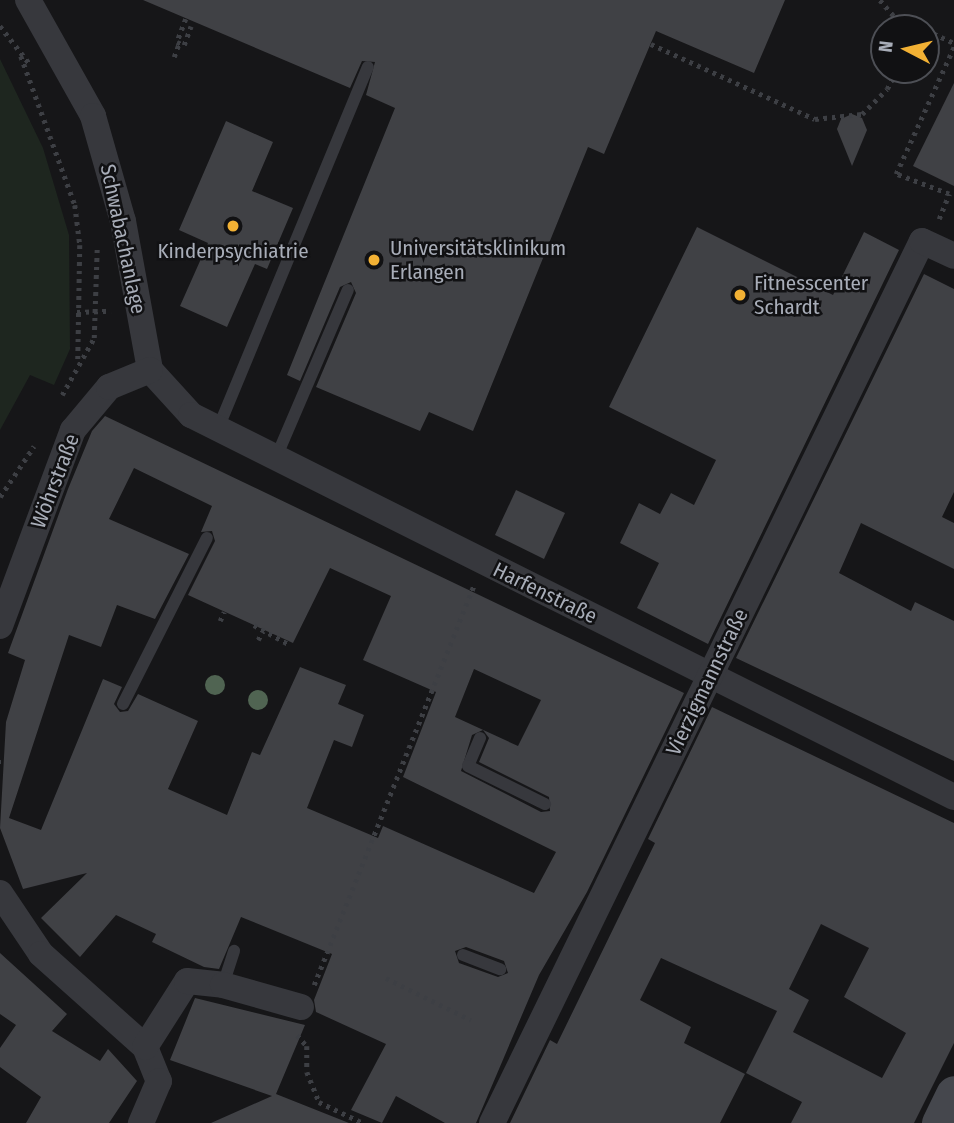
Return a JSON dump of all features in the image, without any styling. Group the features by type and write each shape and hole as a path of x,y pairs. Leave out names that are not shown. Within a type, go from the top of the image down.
{"street":[{"name":"Schwabachanlage","path":"29,0 93,116 123,220 150,370"},
{"name":"Vierzigmannstraße","path":"492,1123 922,241 954,256"},
{"name":"Harfenstraße","path":"150,370 191,415 216,432 954,797"},
{"name":"Wöhrstraße","path":"0,626 73,430 109,387 150,370"},
{"path":"0,893 41,954 145,1047 159,1081 141,1123"},
{"path":"145,1047 187,981 223,985 301,1007"},
{"path":"940,1123 954,1094"}],"lane":[{"path":"216,432 368,67"},
{"path":"275,460 348,290"},
{"path":"123,704 207,538"},
{"path":"480,738 468,766 545,804"},
{"path":"223,985 234,951"},
{"path":"463,956 500,969"}],"path":[{"path":"880,0 893,14"},
{"path":"174,57 178,46 182,35 186,24 191,26 184,45 177,43 186,19"},
{"path":"0,26 21,55 40,72"},
{"path":"651,44 815,119 862,114 890,84"},
{"path":"939,220 949,194 896,174 954,45"},
{"path":"21,55 75,205 80,245 76,312 78,360"},
{"path":"57,407 78,360 94,338 99,313 96,244"},
{"path":"76,312 99,313"},
{"path":"0,497 38,439"},
{"path":"363,1123 319,1102 307,1072 307,1046 291,1032 483,562"},
{"path":"220,621 224,612"},
{"path":"249,635 254,626 287,643"},
{"path":"258,640 263,631"},
{"path":"386,978 471,1020"}],"shaded area":[{"path":"0,59 43,148 69,235 70,349 54,385 30,375 0,430"}],"building":[{"path":"143,0 785,0 754,73 656,31 604,154 588,147 473,431 429,412 420,431 316,387 356,293 351,282 340,287 300,381 287,375 395,108 366,95 375,62 362,61 350,88"},
{"path":"954,83 954,186 913,166"},
{"path":"852,114 862,118 867,130 852,166 837,129 841,119"},
{"name":"Kinderpsychiatrie","path":"226,121 273,142 252,191 293,208 267,269 255,264 227,327 180,306 208,243 179,230"},
{"path":"697,227 833,295 864,232 899,250 708,644 637,608 659,563 620,543 639,503 660,514 671,493 694,505 716,460 609,407"},
{"path":"924,274 954,289 954,492 942,517 954,523 954,569 861,523 839,573 911,611 915,602 954,621 954,761 736,658"},
{"path":"105,416 684,693 587,892 539,975 476,1123 445,1123 396,1096 382,1123 351,1110 386,1044 316,1012 314,1000 332,954 241,917 219,969 204,967 152,942 156,934 116,915 80,957 41,918 87,873 23,889 0,828 6,722 25,660 8,653 92,431","holes":["134,468 212,506 201,532 212,531 215,541 188,595 293,643 330,568 391,596 363,660 436,692 403,777 556,852 534,893 383,826 378,838 307,808 334,740 352,747 364,715 338,704 346,685 300,667 260,755 252,752 227,815 168,789 198,721 138,694 128,711 120,712 114,704 122,687 103,679 41,830 9,818 69,635 101,647 117,605 155,619 189,554 109,519","474,669 541,700 518,746 455,717","483,730 489,738 479,762 549,797 550,811 541,812 461,771 472,735","466,947 504,961 508,973 498,977 459,963 455,951"]},
{"path":"516,490 565,513 544,559 495,535"},
{"path":"712,707 954,823 954,1043 914,1123 791,1123 802,1102 746,1073 777,1011 661,958 640,1000 691,1027 684,1043 745,1074 720,1123 510,1123 550,1040 557,1044 655,843 648,839","holes":["821,924 869,948 844,997 906,1033 882,1078 793,1032 809,1000 789,989"]},
{"path":"0,953 67,1014 52,1031 100,1061 108,1049 137,1081 109,1123 26,1123 41,1097 0,1067 0,1048 16,1025 0,1014"},
{"path":"195,998 305,1025 276,1094 349,1123 211,1123 272,1096 170,1060"}],"place":[{"name":"Kinderpsychiatrie","path":"233,226"},
{"name":"Universitätsklinikum Erlangen","path":"374,260"},
{"name":"Fitnesscenter Schardt","path":"740,295"}]}
